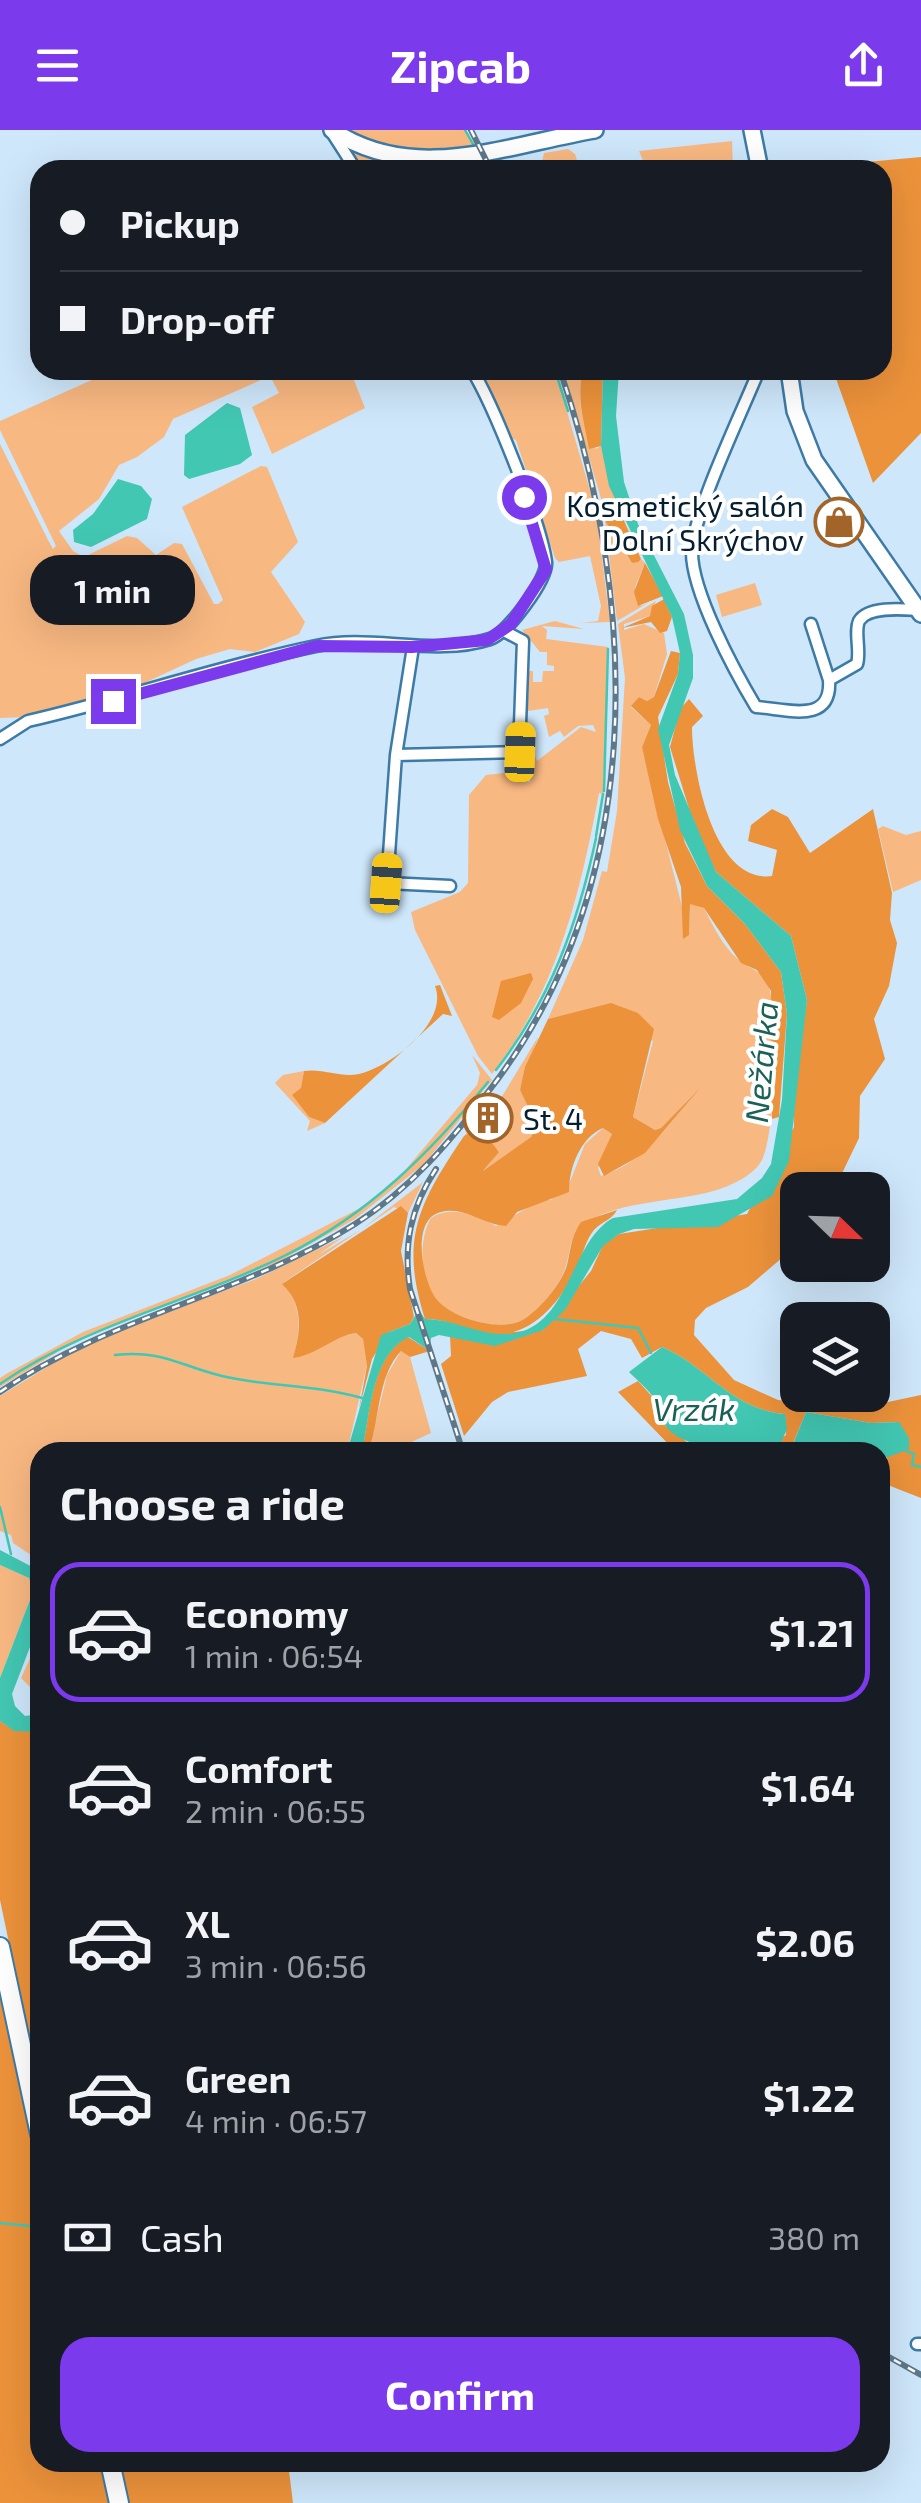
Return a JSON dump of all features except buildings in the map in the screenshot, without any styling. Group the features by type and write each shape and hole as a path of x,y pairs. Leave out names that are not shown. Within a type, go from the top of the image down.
{"main road":[{"path":"0,1947 30,2087"},
{"path":"112,2472 119,2503"}],"street":[{"path":"331,130 380,154 421,160"},
{"path":"331,130 350,160"},
{"path":"467,160 489,150 595,130"},
{"path":"752,130 758,160"},
{"path":"0,739 28,721 317,646 412,647 487,640 504,632 542,580 546,561 513,465 476,380"},
{"path":"755,380 696,531 694,566 730,663 756,706 814,711 830,697 829,680 811,624"},
{"path":"790,380 795,411 814,460 919,612"},
{"path":"896,608 900,586"},
{"path":"829,680 857,664 858,623 862,618 896,608 919,612"},
{"path":"396,755 520,752 523,641 504,632"},
{"path":"412,647 396,755 386,883 450,886"}],"shaded area":[{"path":"351,130 465,130 476,149 412,152 382,145"},
{"path":"732,141 733,160 643,160 639,151"},
{"path":"346,145 408,160 355,160"},
{"path":"568,149 577,160 542,160 544,153"},
{"path":"921,157 921,433 873,483 837,380 892,380 892,160 888,160"},
{"path":"92,380 261,380 173,419 164,437 119,465 99,499 59,531 73,551 84,557 127,536 137,538 156,555 174,543 182,544 214,604 218,604 223,600 182,507 261,466 267,467 298,542 271,572 305,622 299,634 255,652 230,649 196,659 129,690 26,717 0,718 0,444 53,549 56,546 0,430 0,421"},
{"path":"272,380 354,380 365,408 272,454 252,407 279,393"},
{"path":"484,380 558,380 596,511 610,622 581,623 598,621 601,606 590,556 559,562 555,558 516,440 508,437"},
{"path":"566,380 582,380 583,421 596,449 601,446 618,507 608,516 609,530 632,563 641,559 645,563 635,587 641,606 648,603 617,621 603,505"},
{"path":"603,380 601,446 589,449 581,401 581,381"},
{"path":"618,507 641,559 638,562 632,563 606,522 610,511"},
{"path":"645,563 663,596 638,606 634,592"},
{"path":"755,583 762,605 722,617 716,595"},
{"path":"664,599 672,617 667,631 660,633 651,622 622,628 650,616 652,606"},
{"path":"656,601 650,616 624,624 624,630 644,624 664,633 667,654 654,697 647,701 639,697 631,707 651,725 642,747 689,935 690,903 704,908 725,945 761,975 771,994 775,1041 767,1146 754,1170 726,1187 616,1209 588,1222 574,1236 560,1280 524,1319 504,1325 468,1319 439,1303 427,1285 423,1249 431,1218 455,1212 496,1226 541,1200 551,1200 569,1184 585,1144 603,1128 612,1134 598,1168 601,1176 616,1170 654,1142 696,1092 655,1130 633,1117 653,1041 578,1012 548,1019 583,940 602,871 607,872 617,811 625,678 618,624"},
{"path":"555,621 584,629 542,626 547,630 546,639 608,647 603,794 599,793 574,904 550,974 515,1041 492,1074 478,1056 415,930 411,912 460,892 468,883 469,795 486,775 504,773 530,782 531,758 535,756 537,761 581,727 596,732 593,725 578,726 564,737 560,731 549,737 544,716 549,714 548,708 528,711 527,671 533,671 533,682 542,682 543,671 554,671 554,666 547,665 547,652 540,652 522,630"},
{"path":"671,651 680,653 678,674 658,717 668,782 685,843 707,886 745,924 781,972 787,1014 779,1117 772,1119 771,991 757,970 741,963 704,908 690,904 689,935 683,939 681,887 658,819 642,747 651,725 631,706 639,697 647,701 654,697"},
{"path":"689,699 703,716 692,727 693,746 710,820 735,862 752,874 772,876 777,850 748,841 751,825 772,809 788,817 810,853 873,809 892,893 890,920 897,943 889,986 874,1019 885,1059 860,1096 859,1138 843,1172 780,1172 780,1260 748,1287 706,1308 695,1320 694,1335 734,1380 780,1400 780,1412 806,1412 794,1442 776,1442 786,1435 785,1414 750,1405 662,1347 642,1358 631,1339 601,1331 578,1349 587,1376 508,1392 492,1402 464,1436 441,1364 451,1356 450,1336 543,1330 591,1271 603,1245 619,1234 747,1214 794,1127 793,1095 807,1000 791,936 716,872 695,828 670,747 680,709"},
{"path":"883,826 906,835 921,831 921,880 893,892 878,829"},
{"path":"531,973 533,979 521,1003 499,1020 492,1017 501,981"},
{"path":"440,985 452,1016 443,1014 416,1039 434,1014 435,986"},
{"path":"611,1003 638,1013 654,1029 633,1117 655,1130 661,1128 700,1088 645,1153 604,1176 598,1164 612,1134 603,1128 595,1133 577,1155 569,1192 517,1212 506,1226 458,1212 441,1212 431,1217 422,1239 422,1253 428,1281 438,1301 467,1318 504,1325 530,1315 555,1287 581,1222 617,1210 591,1234 564,1291 534,1322 508,1333 493,1334 425,1319 417,1291 414,1243 435,1181 464,1136 472,1131 488,1138 499,1152 483,1171 531,1137 537,1126 520,1090 525,1067 548,1019"},
{"path":"538,1037 520,1090 537,1126 531,1137 483,1172 499,1151 472,1131 464,1136 486,1111 495,1108"},
{"path":"409,1045 325,1123 309,1117 292,1095 301,1088 304,1071 359,1074 387,1062"},
{"path":"472,1055 492,1080 424,1164 355,1219 278,1262 84,1336 0,1387 0,1378 6,1374 83,1332 230,1275 368,1204 401,1175 477,1085 480,1073"},
{"path":"304,1071 301,1089 292,1095 309,1117 325,1123 307,1131 310,1121 275,1083 283,1075"},
{"path":"423,1182 408,1213 394,1207 363,1228"},
{"path":"401,1206 408,1213 401,1251 414,1317 410,1324 389,1332 372,1359 359,1409 367,1366 363,1339 356,1333 348,1335 293,1358 299,1318 294,1300 282,1284"},
{"path":"361,1230 283,1283 294,1300 298,1318 294,1357 356,1333 363,1339 367,1365 349,1442 30,1442 30,1554 13,1543 11,1535 0,1531 0,1396 86,1343 256,1279 343,1237 318,1255"},
{"path":"408,1337 430,1351 410,1357 401,1351 393,1361 383,1386 371,1442 364,1442 379,1372 396,1346"},
{"path":"401,1351 410,1357 431,1433 412,1442 370,1442 387,1375"},
{"path":"638,1381 658,1403 665,1425 687,1442 666,1442 618,1392"},
{"path":"921,1395 921,1498 890,1486 890,1449 899,1422 871,1423 806,1412 890,1412 890,1402"},
{"path":"0,1565 29,1578 30,1600 0,1678"},
{"path":"30,1659 30,1687 21,1678"},
{"path":"0,1721 15,1731 30,1731 30,2042 0,1900"},
{"path":"0,1991 30,2131 30,2472 103,2472 110,2503 0,2503"},
{"path":"122,2472 289,2472 293,2503 129,2503"}],"water":[{"path":"603,380 618,380 616,416 624,482 638,524 684,614 693,655 693,678 669,745 675,775 716,872 791,936 807,1000 789,1161 780,1172 772,1196 718,1227 634,1229 619,1234 603,1246 565,1310 543,1330 495,1346 439,1335 431,1338 430,1351 409,1337 396,1345 374,1388 364,1442 350,1442 381,1335 410,1324 419,1310 425,1319 493,1333 516,1333 534,1326 559,1298 588,1244 613,1218 737,1199 762,1178 771,1164 782,1100 787,1014 781,972 745,924 707,886 680,830 658,729 678,674 680,653 672,617 609,486 601,446"},
{"path":"227,403 240,408 252,455 240,464 189,479 184,475 185,435"},
{"path":"118,479 141,486 152,499 147,519 91,547 74,542 73,530 93,514"},
{"name":"Vrzák","path":"662,1347 750,1405 785,1414 787,1429 781,1442 690,1442 668,1429 656,1401 629,1372"},
{"path":"806,1412 871,1423 899,1422 909,1438 909,1449 890,1456 890,1442 794,1442"},
{"path":"0,1550 30,1566 30,1582 29,1578 0,1565"},
{"path":"30,1600 30,1647 12,1694 15,1706 25,1716 30,1715 30,1732 14,1731 0,1721 0,1678"}],"waterway":[{"path":"465,130 474,146"},
{"path":"558,380 568,411"},
{"path":"604,791 608,649"},
{"path":"596,836 603,794"},
{"path":"496,1070 532,1017 560,960 596,838"},
{"path":"0,1384 69,1345 250,1272 316,1239 396,1180 488,1082"},
{"path":"555,1319 638,1328 651,1353"},
{"path":"115,1355 159,1357 239,1380 362,1398"},
{"path":"906,1451 914,1454 912,1465 921,1467"},
{"path":"0,1507 11,1554"},
{"path":"0,2223 30,2226"}],"railway":[{"path":"471,130 486,160"},
{"path":"0,1392 86,1344 268,1270 375,1210 428,1164 458,1129 488,1092 540,1012 578,926 602,836 614,743 615,648 605,554 586,460 563,380"},
{"path":"436,1169 420,1197 411,1226 408,1272 410,1289 460,1442"},
{"path":"890,2358 921,2375"}],"place":[{"name":"Kosmetický salón Dolní Skrýchov","path":"839,522"},
{"name":"St. 4","path":"488,1118"}],"route":[{"path":"113,701 328,644 412,647 496,637 511,624 546,570 524,497"}],"water label":[{"name":"Nežárka","path":"760,1062"}]}
